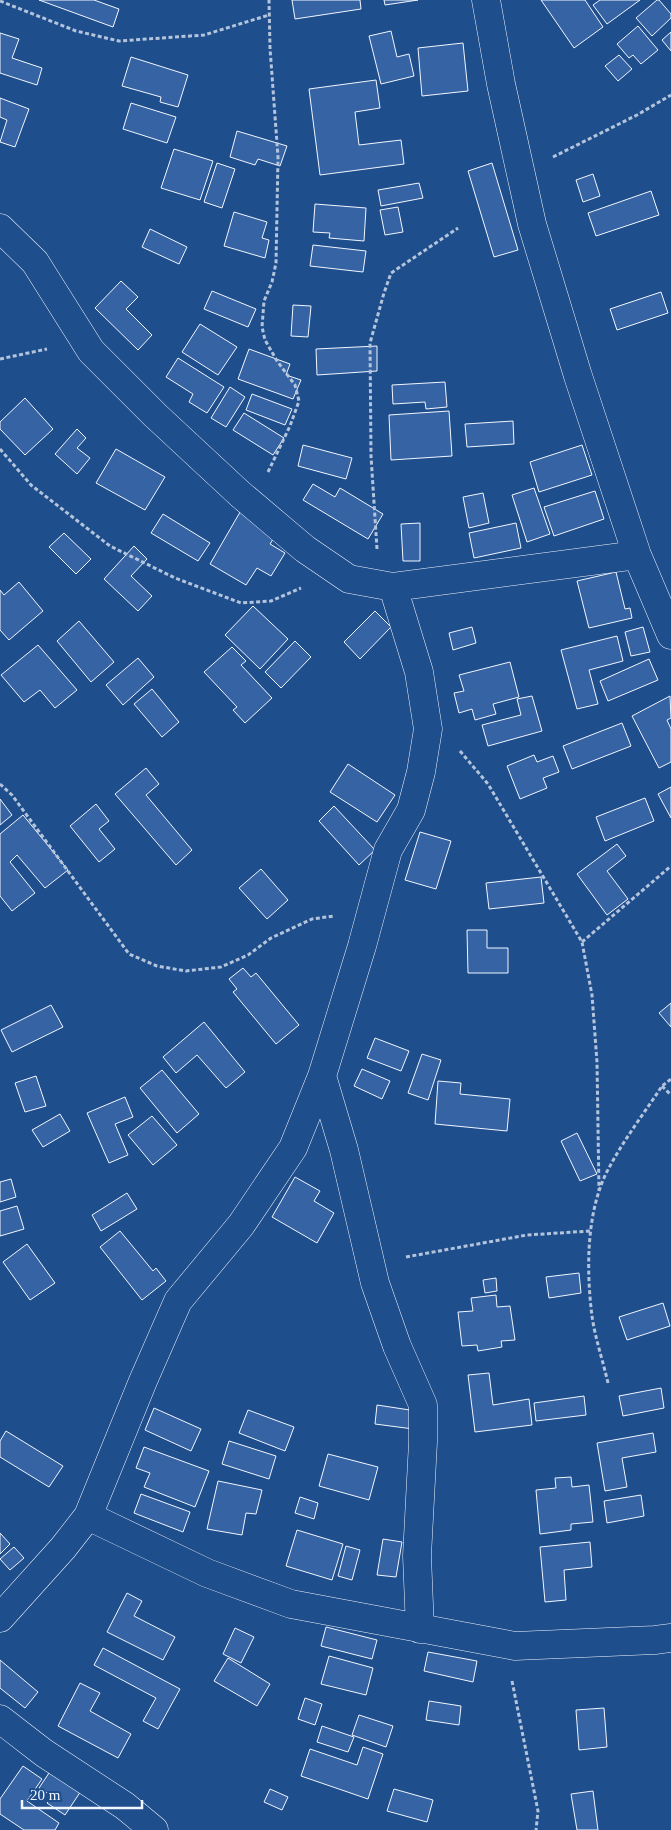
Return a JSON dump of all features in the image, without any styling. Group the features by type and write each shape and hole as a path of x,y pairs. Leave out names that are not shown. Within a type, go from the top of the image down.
{"street":[{"path":"486,0 501,84 532,224 578,376 637,555 671,635"},
{"path":"0,228 35,262 91,351 155,415 252,504 305,549 349,579 385,586 637,555"},
{"path":"0,1618 63,1548 88,1516 178,1301 241,1225 293,1148 322,1076 388,850 411,810 421,772 428,729 419,672 385,586"},
{"path":"322,1076 344,1150 375,1283 397,1346 422,1405 423,1442 417,1556 420,1629"},
{"path":"88,1516 207,1573 291,1604 515,1646 671,1638"},
{"path":"0,1718 44,1753 125,1806 154,1830"}],"path":[{"path":"252,504 290,426 299,401 295,385 277,361 265,340 262,326 264,301 272,282 276,263 278,157 270,48 269,0"},
{"path":"0,1 76,31 119,41 204,36 269,15"},
{"path":"521,173 637,115 671,95"},
{"path":"385,586 377,544 371,456 370,343 392,272 458,228"},
{"path":"0,359 84,341"},
{"path":"0,449 31,485 110,546 175,578 241,603 271,601 338,571"},
{"path":"425,712 488,784 582,942 592,995 597,1062 599,1190"},
{"path":"0,784 12,795 128,954 157,966 186,971 221,967 248,955 271,938 312,919 372,910"},
{"path":"582,942 671,866"},
{"path":"608,1383 592,1317 588,1270 590,1231 599,1190 609,1166 662,1086 671,1079"},
{"path":"662,1086 671,1095"},
{"path":"370,1264 527,1235 590,1231"},
{"path":"504,1644 538,1811 536,1830"}],"building":[{"path":"39,0 94,0 119,9 113,27"},
{"path":"292,0 360,0 361,9 295,19"},
{"path":"384,0 418,0 385,5"},
{"path":"541,0 585,0 603,27 574,48"},
{"path":"600,0 640,0 607,24 593,5"},
{"path":"657,0 671,14 671,18 652,36 636,18"},
{"path":"638,26 658,50 641,64 633,55 629,58 617,44"},
{"path":"391,31 397,57 409,54 414,76 381,84 369,36"},
{"path":"671,32 671,51 662,40"},
{"path":"0,33 19,39 12,58 42,68 37,85 0,73"},
{"path":"463,43 468,91 422,96 418,48"},
{"path":"619,55 632,69 618,81 605,66"},
{"path":"131,57 188,75 178,107 160,102 161,97 122,86"},
{"path":"376,80 380,108 355,112 359,145 401,140 404,164 320,175 309,89"},
{"path":"0,98 29,109 15,147 0,142 7,120 0,117"},
{"path":"131,103 176,117 167,143 123,129"},
{"path":"237,131 287,146 280,166 258,159 255,165 230,157"},
{"path":"174,149 213,161 200,200 161,188"},
{"path":"217,163 235,169 222,208 204,202"},
{"path":"492,163 518,250 494,257 468,171"},
{"path":"593,174 600,196 583,202 576,180"},
{"path":"419,183 423,198 381,206 378,190"},
{"path":"651,191 659,215 596,236 588,213"},
{"path":"315,204 366,208 364,241 329,238 330,233 313,232"},
{"path":"398,207 403,232 385,235 380,210"},
{"path":"234,212 267,222 262,238 269,240 265,258 224,246"},
{"path":"150,229 187,247 179,264 142,247"},
{"path":"313,245 366,251 363,272 310,266"},
{"path":"121,281 138,297 126,309 152,335 138,350 95,308"},
{"path":"212,291 256,309 248,327 204,309"},
{"path":"661,292 668,313 617,330 610,309"},
{"path":"293,305 311,306 308,337 291,336"},
{"path":"200,324 237,347 218,375 182,352"},
{"path":"377,346 377,371 317,375 316,349"},
{"path":"249,349 290,364 286,375 301,380 293,399 238,379"},
{"path":"178,358 224,387 207,413 189,402 193,394 166,377"},
{"path":"445,382 447,407 426,409 425,402 393,404 392,385"},
{"path":"230,387 245,397 226,427 211,418"},
{"path":"252,394 292,409 285,425 246,410"},
{"path":"25,398 53,429 25,455 0,429 0,422"},
{"path":"449,411 452,456 391,460 389,415"},
{"path":"244,413 284,438 273,455 233,430"},
{"path":"513,421 514,444 467,447 465,424"},
{"path":"77,429 86,438 77,448 90,458 77,474 55,454"},
{"path":"303,445 352,458 346,479 298,466"},
{"path":"582,445 592,475 539,492 530,462"},
{"path":"116,449 165,477 145,510 96,483"},
{"path":"313,484 335,497 340,488 383,514 368,539 303,500"},
{"path":"534,488 550,534 527,542 512,495"},
{"path":"595,491 604,519 554,536 544,507"},
{"path":"483,493 489,523 469,528 463,497"},
{"path":"243,507 280,528 270,544 285,553 271,576 257,568 246,585 210,564"},
{"path":"163,514 210,543 198,561 151,533"},
{"path":"420,523 420,561 403,561 401,524"},
{"path":"516,523 521,548 474,558 469,533"},
{"path":"64,533 91,559 76,574 49,547"},
{"path":"134,546 147,559 131,576 152,596 138,611 104,579"},
{"path":"616,572 625,609 630,608 632,618 589,628 577,581"},
{"path":"19,582 43,611 9,640 0,630 0,590 4,595"},
{"path":"253,606 288,639 260,669 225,635"},
{"path":"375,611 391,627 360,659 344,642"},
{"path":"79,621 114,662 91,682 57,641"},
{"path":"472,627 476,643 453,650 449,633"},
{"path":"643,627 650,652 631,656 625,632"},
{"path":"617,636 623,661 589,670 598,704 577,709 561,650"},
{"path":"295,641 311,657 281,688 265,672"},
{"path":"38,645 77,690 55,708 40,690 24,702 1,675"},
{"path":"232,647 246,661 241,665 272,698 245,723 233,710 237,707 204,672"},
{"path":"138,658 154,677 123,705 106,685"},
{"path":"649,659 658,680 608,701 600,681"},
{"path":"510,662 519,697 493,704 496,714 475,720 472,709 459,713 454,693 464,691 459,675"},
{"path":"152,689 179,722 162,737 134,704"},
{"path":"532,696 542,731 488,746 482,725 521,715 517,699"},
{"path":"670,696 671,718 667,720 671,729 671,762 659,768 632,716"},
{"path":"622,723 631,746 572,769 563,746"},
{"path":"534,755 537,762 553,756 559,772 543,778 547,788 520,799 507,766"},
{"path":"348,764 395,795 377,822 330,792"},
{"path":"146,768 159,784 146,795 192,850 176,865 115,794"},
{"path":"671,787 671,818 658,794"},
{"path":"645,798 654,821 605,841 596,817"},
{"path":"0,799 12,815 0,825"},
{"path":"96,804 109,821 99,829 115,849 99,862 70,826"},
{"path":"334,806 375,850 359,865 319,821"},
{"path":"23,815 68,870 45,888 17,855 10,862 35,893 12,911 0,896 0,834"},
{"path":"420,832 451,841 436,889 405,880"},
{"path":"617,844 626,856 607,871 628,899 607,915 577,874"},
{"path":"261,869 288,900 267,919 239,888"},
{"path":"541,877 544,903 489,909 486,883"},
{"path":"467,930 487,930 487,948 508,948 508,973 468,973"},
{"path":"243,968 251,977 256,973 299,1025 276,1044 233,992 237,989 229,979"},
{"path":"671,1003 671,1027 659,1013"},
{"path":"51,1005 63,1027 12,1052 1,1030"},
{"path":"204,1022 245,1072 226,1088 197,1055 176,1073 163,1057"},
{"path":"375,1038 409,1051 401,1071 367,1058"},
{"path":"422,1054 441,1060 428,1100 408,1093"},
{"path":"362,1069 390,1081 382,1099 354,1086"},
{"path":"162,1070 199,1114 177,1133 140,1088"},
{"path":"36,1076 46,1106 25,1112 15,1083"},
{"path":"438,1081 461,1083 460,1094 510,1099 507,1131 435,1124"},
{"path":"125,1097 133,1117 115,1124 128,1155 109,1163 87,1113"},
{"path":"60,1114 70,1131 43,1147 32,1130"},
{"path":"152,1116 177,1145 153,1165 128,1135"},
{"path":"577,1133 597,1174 580,1181 561,1141"},
{"path":"295,1177 320,1191 314,1201 334,1213 317,1243 272,1217"},
{"path":"11,1179 16,1197 0,1202 0,1182"},
{"path":"127,1193 137,1209 101,1231 92,1215"},
{"path":"17,1206 24,1229 0,1236 0,1211"},
{"path":"120,1231 153,1271 156,1268 166,1281 142,1300 100,1247"},
{"path":"27,1244 55,1283 30,1300 3,1262"},
{"path":"579,1273 581,1293 549,1298 546,1277"},
{"path":"496,1278 497,1291 485,1293 483,1280"},
{"path":"496,1295 497,1307 510,1306 515,1340 501,1341 502,1347 478,1351 477,1345 462,1346 458,1312 473,1311 471,1298"},
{"path":"663,1303 670,1326 627,1340 619,1317"},
{"path":"489,1373 493,1405 529,1399 532,1425 475,1432 468,1375"},
{"path":"661,1388 664,1408 623,1416 619,1396"},
{"path":"584,1396 586,1415 536,1421 534,1403"},
{"path":"377,1405 423,1412 421,1430 375,1424"},
{"path":"154,1408 201,1429 191,1451 145,1430"},
{"path":"248,1410 294,1427 285,1451 239,1433"},
{"path":"6,1431 63,1466 49,1487 0,1457 0,1441"},
{"path":"653,1433 656,1452 622,1458 627,1487 605,1491 597,1443"},
{"path":"229,1441 276,1456 269,1479 222,1464"},
{"path":"144,1447 209,1471 195,1507 144,1487 150,1473 136,1468"},
{"path":"328,1454 378,1467 369,1500 319,1486"},
{"path":"571,1477 572,1487 589,1485 593,1522 571,1524 571,1530 540,1534 536,1490 556,1488 555,1478"},
{"path":"218,1481 262,1490 256,1514 246,1513 242,1535 207,1529"},
{"path":"141,1494 190,1512 183,1532 134,1513"},
{"path":"641,1495 644,1516 607,1523 604,1501"},
{"path":"300,1497 318,1503 314,1519 295,1513"},
{"path":"297,1530 343,1544 332,1580 286,1566"},
{"path":"0,1533 10,1544 0,1554"},
{"path":"383,1539 402,1542 396,1577 377,1575"},
{"path":"590,1542 592,1567 564,1570 566,1600 545,1602 540,1547"},
{"path":"346,1546 360,1550 352,1580 338,1576"},
{"path":"14,1547 24,1558 10,1570 0,1559"},
{"path":"127,1593 142,1601 134,1616 175,1637 163,1660 107,1632"},
{"path":"326,1627 377,1640 372,1659 321,1646"},
{"path":"235,1628 254,1637 241,1663 223,1654"},
{"path":"103,1648 180,1689 158,1729 143,1721 156,1698 94,1665"},
{"path":"428,1652 477,1661 473,1682 424,1671"},
{"path":"329,1656 373,1668 366,1695 321,1684"},
{"path":"228,1658 270,1684 257,1706 214,1681"},
{"path":"0,1660 38,1692 25,1708 0,1688"},
{"path":"80,1683 100,1693 90,1711 131,1734 118,1758 58,1726"},
{"path":"305,1698 322,1704 315,1725 298,1719"},
{"path":"429,1701 461,1706 459,1725 426,1720"},
{"path":"604,1708 607,1747 579,1750 576,1710"},
{"path":"359,1715 393,1726 386,1747 352,1735"},
{"path":"322,1726 354,1737 348,1752 317,1742"},
{"path":"363,1747 383,1754 368,1799 301,1776 310,1749 357,1765"},
{"path":"23,1766 42,1779 27,1801 59,1823 55,1830 24,1830 0,1814 0,1799"},
{"path":"51,1770 81,1791 65,1815 47,1803 52,1796 39,1788"},
{"path":"270,1789 288,1797 282,1810 264,1802"},
{"path":"394,1789 433,1800 427,1822 387,1811"},
{"path":"593,1791 598,1830 577,1830 571,1794"}]}
